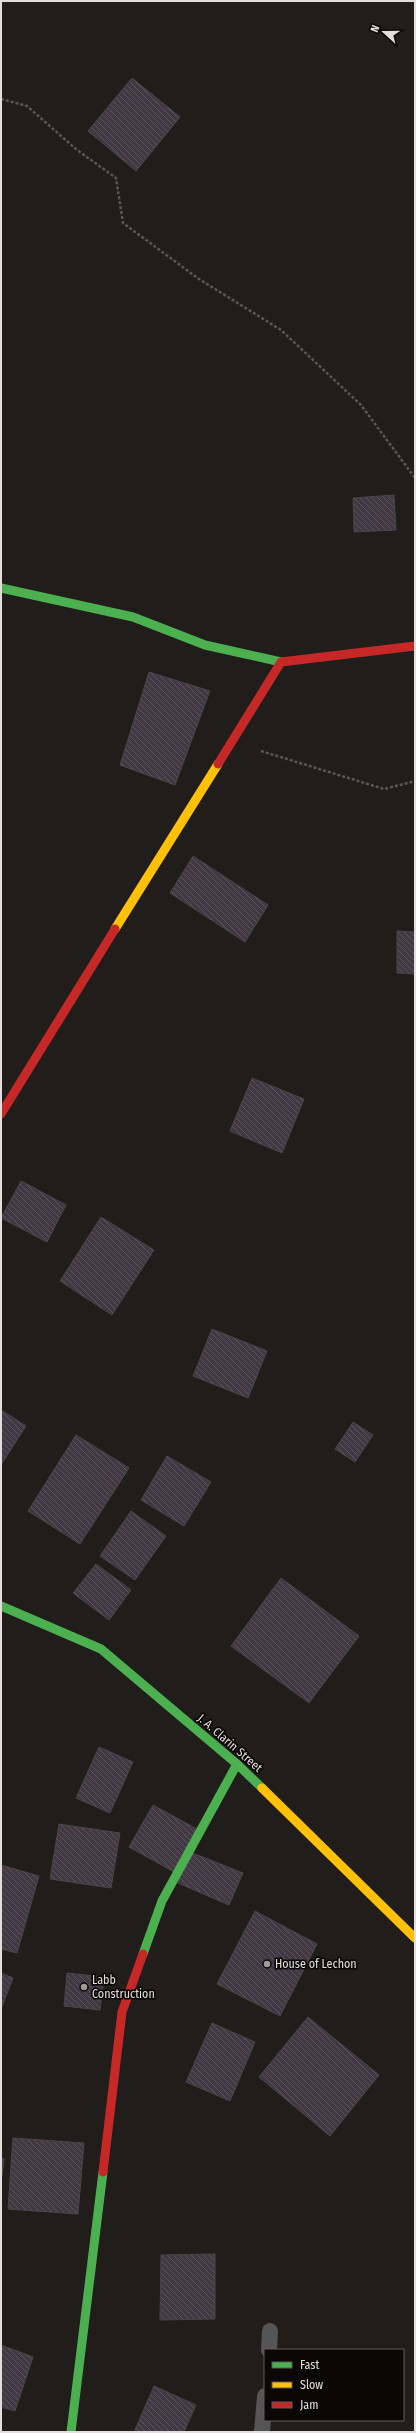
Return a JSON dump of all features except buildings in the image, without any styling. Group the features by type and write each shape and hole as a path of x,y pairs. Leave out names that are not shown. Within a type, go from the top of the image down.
{"street":[{"path":"1,588 133,617 205,645 281,662 415,646"},
{"path":"1,1114 281,662"},
{"name":"J. A. Clarin Street","path":"1,1606 101,1649 237,1764 415,1938"},
{"path":"71,2432 122,2012 162,1900 237,1764"}],"lane":[{"path":"269,2349 270,2331"},
{"path":"262,2432 264,2408"}],"path":[{"path":"1,99 27,106 77,150 116,178 123,223 199,279 281,330 360,405 415,478"},
{"path":"248,714 262,753 384,789 415,781"}],"traffic: fast":[{"path":"1,588 133,617 205,645 281,662"},
{"path":"1,1606 101,1649 237,1764 262,1788"},
{"path":"143,1954 162,1901 237,1764"},
{"path":"71,2432 103,2172"}],"traffic: slow":[{"path":"115,929 218,764"},
{"path":"262,1788 415,1938"}],"traffic: jam":[{"path":"218,764 281,662 415,646"},
{"path":"1,1114 115,929"},
{"path":"103,2172 122,2012 143,1954"}],"place":[{"name":"House of Lechon","path":"267,1964"},
{"name":"Labb Construction","path":"84,1987"}]}
